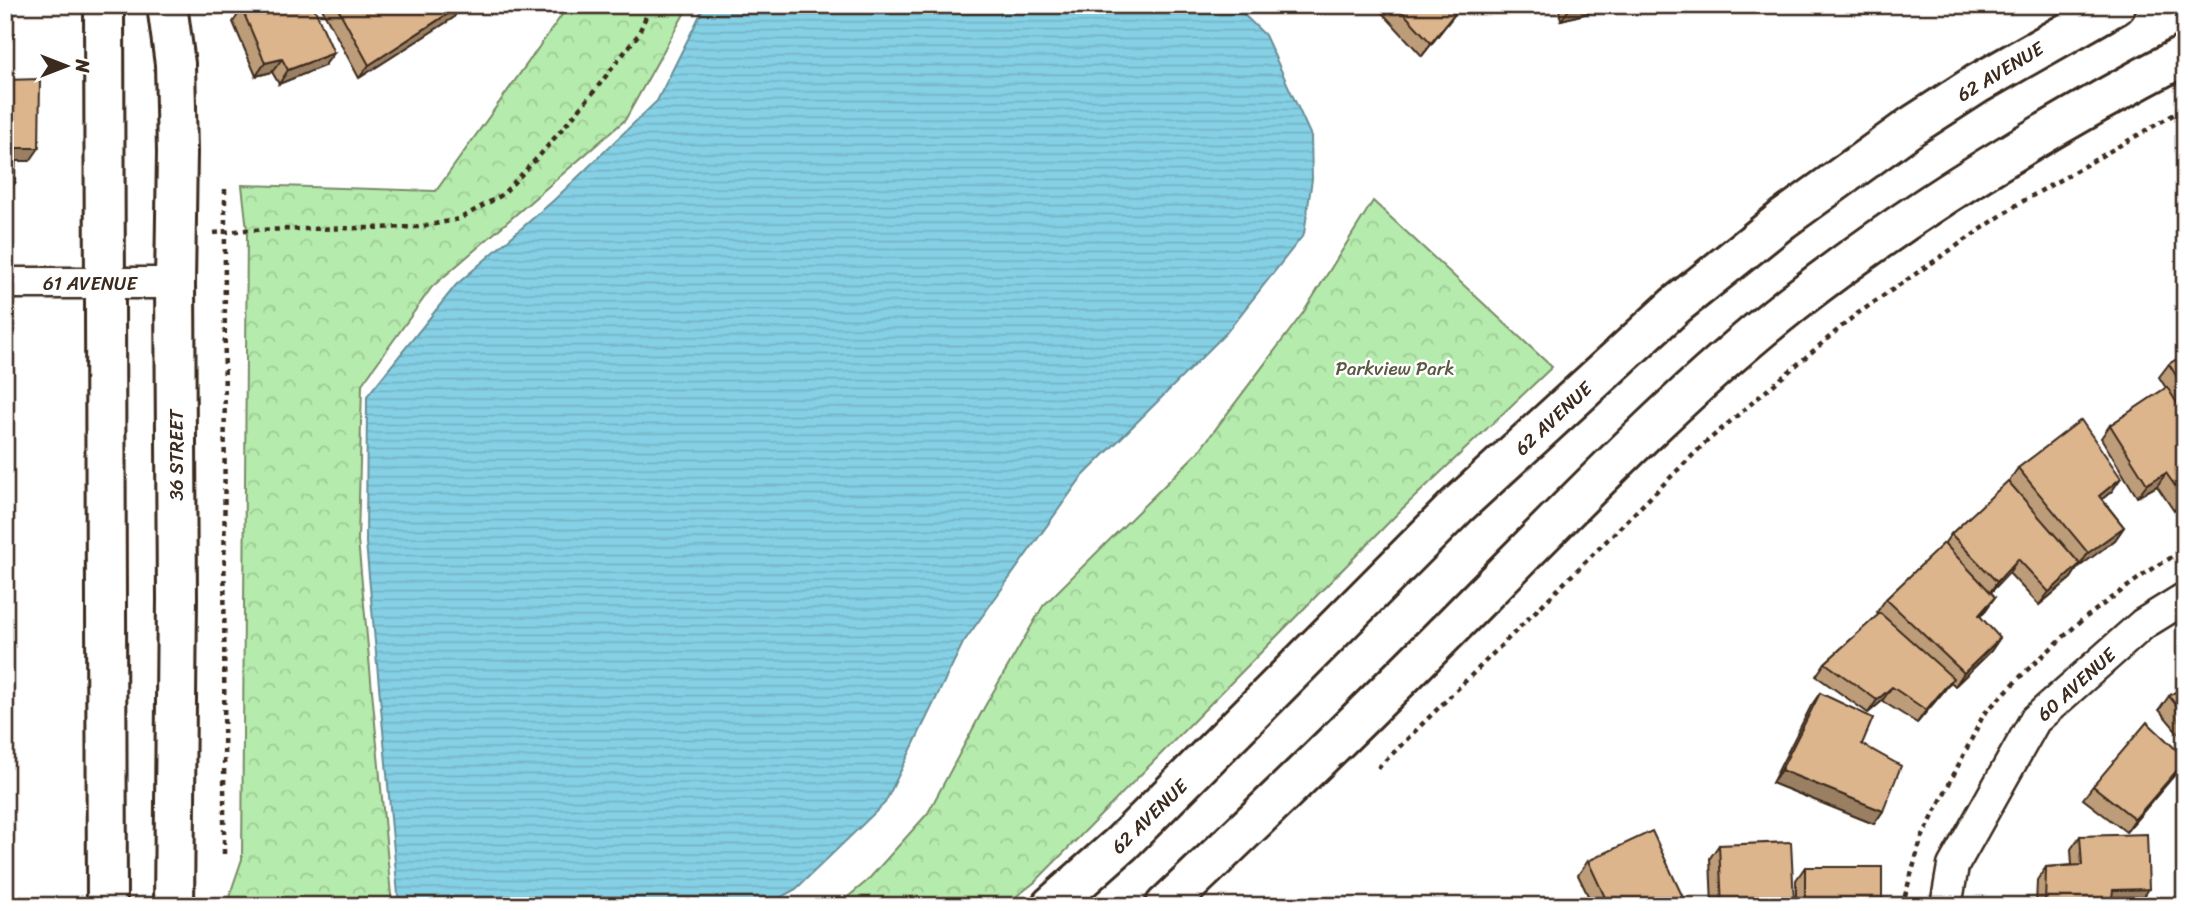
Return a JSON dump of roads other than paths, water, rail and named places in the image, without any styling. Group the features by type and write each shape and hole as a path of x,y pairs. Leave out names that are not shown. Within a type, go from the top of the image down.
{"main road":[{"path":"104,5 107,906"},
{"name":"36 STREET","path":"167,5 175,64 177,152 174,906"},
{"name":"62 AVENUE","path":"1051,906 1122,844 1457,506 1676,305 1782,220 1912,126 1977,84 2116,5"},
{"path":"1165,906 1305,772 1679,401 1793,303 1872,245 2026,142 2185,55"},
{"path":"175,836 184,906"}],"street":[{"name":"61 AVENUE","path":"5,283 175,283"},
{"name":"60 AVENUE","path":"1946,906 1953,866 2035,720 2143,624 2185,598"}],"water":[{"path":"705,5 1234,5 1265,35 1311,136 1312,179 1304,234 1226,333 1081,478 963,643 885,803 796,889 765,906 399,906 366,543 367,396 456,285 554,200 657,101"}],"park label":[{"name":"Parkview Park","path":"1395,368"}]}
